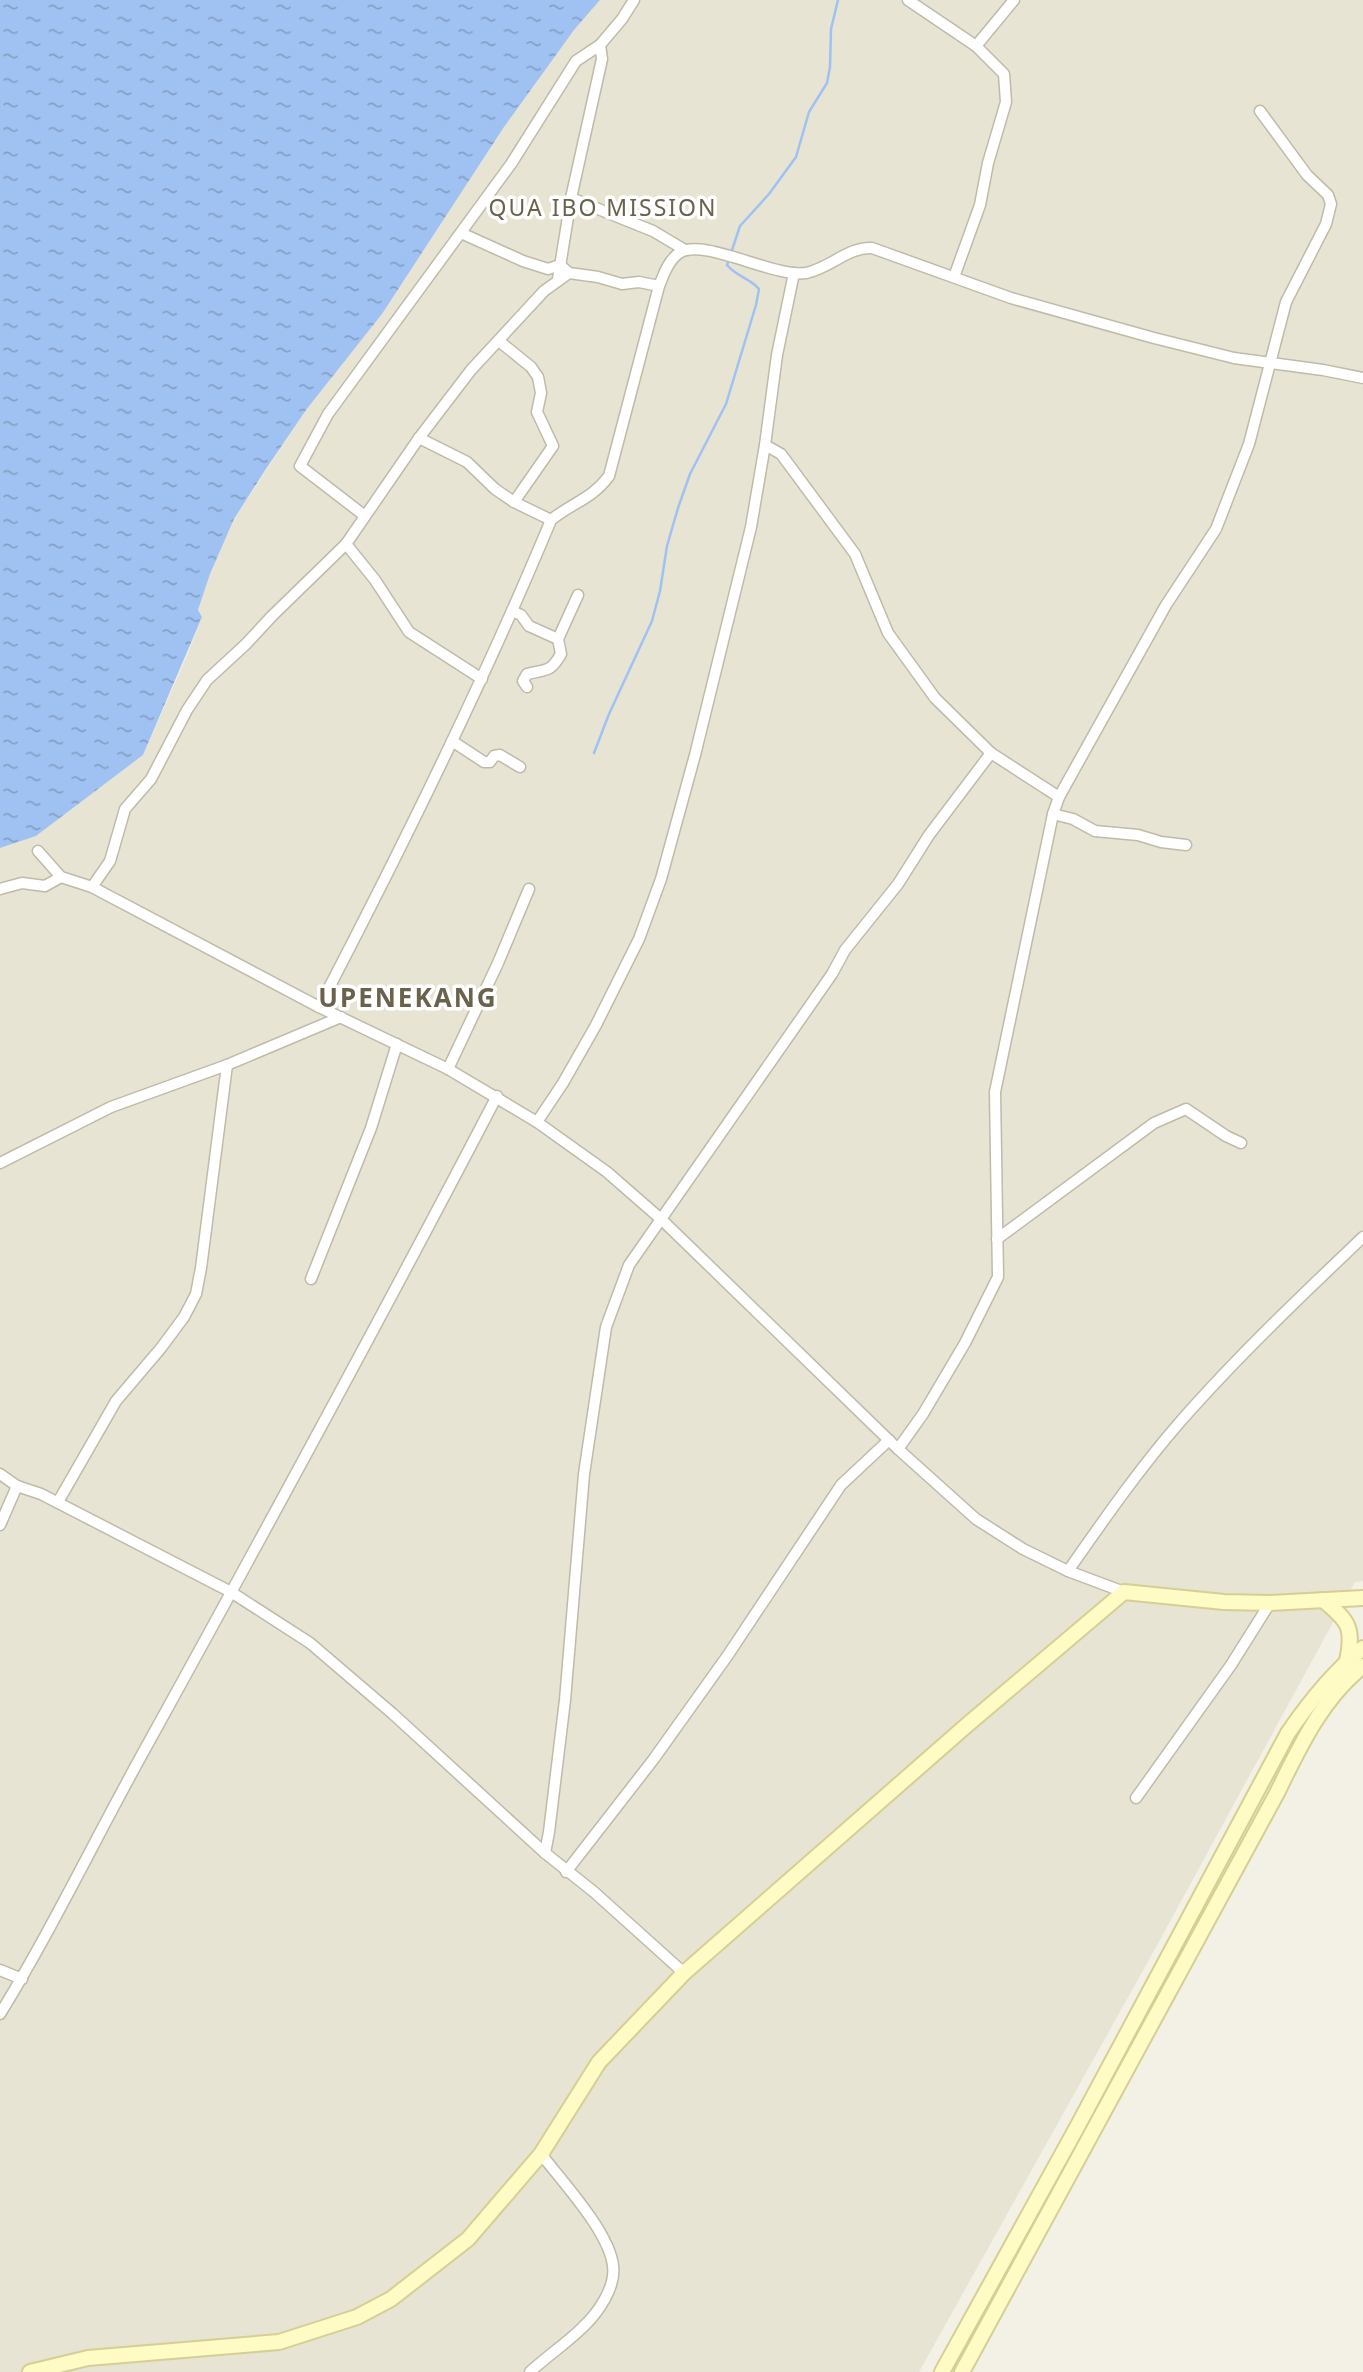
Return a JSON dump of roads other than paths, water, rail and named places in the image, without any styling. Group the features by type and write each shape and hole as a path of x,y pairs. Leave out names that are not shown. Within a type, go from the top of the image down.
{"main road":[{"path":"30,2372 88,2358 279,2342 357,2317 391,2299 468,2238 541,2154 600,2062 684,1973 967,1725 1124,1592 1198,1601 1270,1603 1363,1598"},
{"path":"1323,1600 1340,1615 1350,1629 1347,1661"},
{"path":"942,2372 1288,1733 1313,1698 1347,1661 1363,1648"},
{"path":"962,2372 1299,1749 1328,1702 1363,1667"},
{"path":"1239,1827 1260,1824"}],"street":[{"path":"365,516 300,466 328,414 511,164 576,61 600,46 634,0"},
{"path":"908,0 975,46 1004,74 1006,102 988,163 981,205 954,277"},
{"path":"975,46 1014,0"},
{"path":"558,279 571,198 602,60 600,46"},
{"path":"898,1449 923,1414 965,1343 998,1277 995,1092 1053,814 1059,797 1166,605 1216,528 1249,444 1286,302 1326,224 1331,204 1328,195 1307,175 1260,111"},
{"path":"571,198 653,231 685,250 723,255 794,273 822,268 860,247 872,248 1011,298 1100,323 1234,358 1323,370 1363,379"},
{"path":"461,233 548,269 559,265"},
{"path":"319,1007 452,741 551,520 599,490 609,476 659,286 671,260 685,250"},
{"path":"559,265 569,273 622,284 639,282 659,286"},
{"path":"92,887 110,861 125,809 151,779 187,710 207,680 346,544 419,438 471,370 544,291 569,273"},
{"path":"537,1122 596,1025 639,939 661,879 751,527 777,355 794,273"},
{"path":"499,341 531,367 538,377 541,393 537,412 553,446 513,502"},
{"path":"419,438 467,462 513,502 551,520"},
{"path":"765,445 781,454 855,554 888,633 935,698 991,753 1059,797"},
{"path":"346,544 375,580 409,632 482,678"},
{"path":"527,687 523,681 527,674 548,670 561,654 558,639 578,595"},
{"path":"512,611 521,614 529,626 558,639"},
{"path":"452,741 484,762 490,762 494,756 500,755 520,767"},
{"path":"545,1853 565,1700 584,1474 606,1327 629,1265 832,974 845,950 898,884 929,835 991,753"},
{"path":"1053,814 1073,819 1095,831 1138,835 1161,842 1186,845"},
{"path":"38,851 61,877 92,887 319,1007 448,1069 498,1096 537,1122 607,1172 662,1220 898,1449 976,1519 1023,1549 1068,1571 1124,1592"},
{"path":"0,889 22,883 46,886 61,877"},
{"path":"448,1069 498,963 529,888"},
{"path":"0,1163 111,1107 227,1065 341,1017"},
{"path":"311,1279 371,1128 397,1044"},
{"path":"58,1502 116,1401 162,1348 196,1294 227,1065"},
{"path":"0,2014 22,1979 100,1830 411,1262 498,1096"},
{"path":"997,1239 1154,1123 1186,1109 1241,1143"},
{"path":"1068,1571 1178,1424 1253,1341 1363,1237"},
{"path":"566,1872 653,1760 729,1655 783,1569 841,1485 889,1440"},
{"path":"0,1474 17,1486 58,1502 107,1530 231,1592 310,1643 393,1714 566,1872 594,1892 684,1973"},
{"path":"0,1525 17,1486"},
{"path":"1136,1798 1231,1665 1270,1603"},
{"path":"0,1970 22,1979"},
{"path":"530,2372 584,2326 603,2303 612,2278 613,2265 604,2240 587,2213 541,2154"}],"water":[{"path":"0,0 600,0 574,30 504,127 382,314 306,410 234,519 198,610 202,617 143,755 36,836 0,848"}],"waterway":[{"path":"731,253 740,226 769,194 796,157 809,112 827,83 831,29 838,0"},
{"path":"594,753 652,621 667,546 678,508 690,474 726,404 756,305 759,289 731,269 727,265 729,259"}],"district":[{"name":"QUA IBO MISSION","path":"603,207"},
{"name":"UPENEKANG","path":"408,997"}]}
